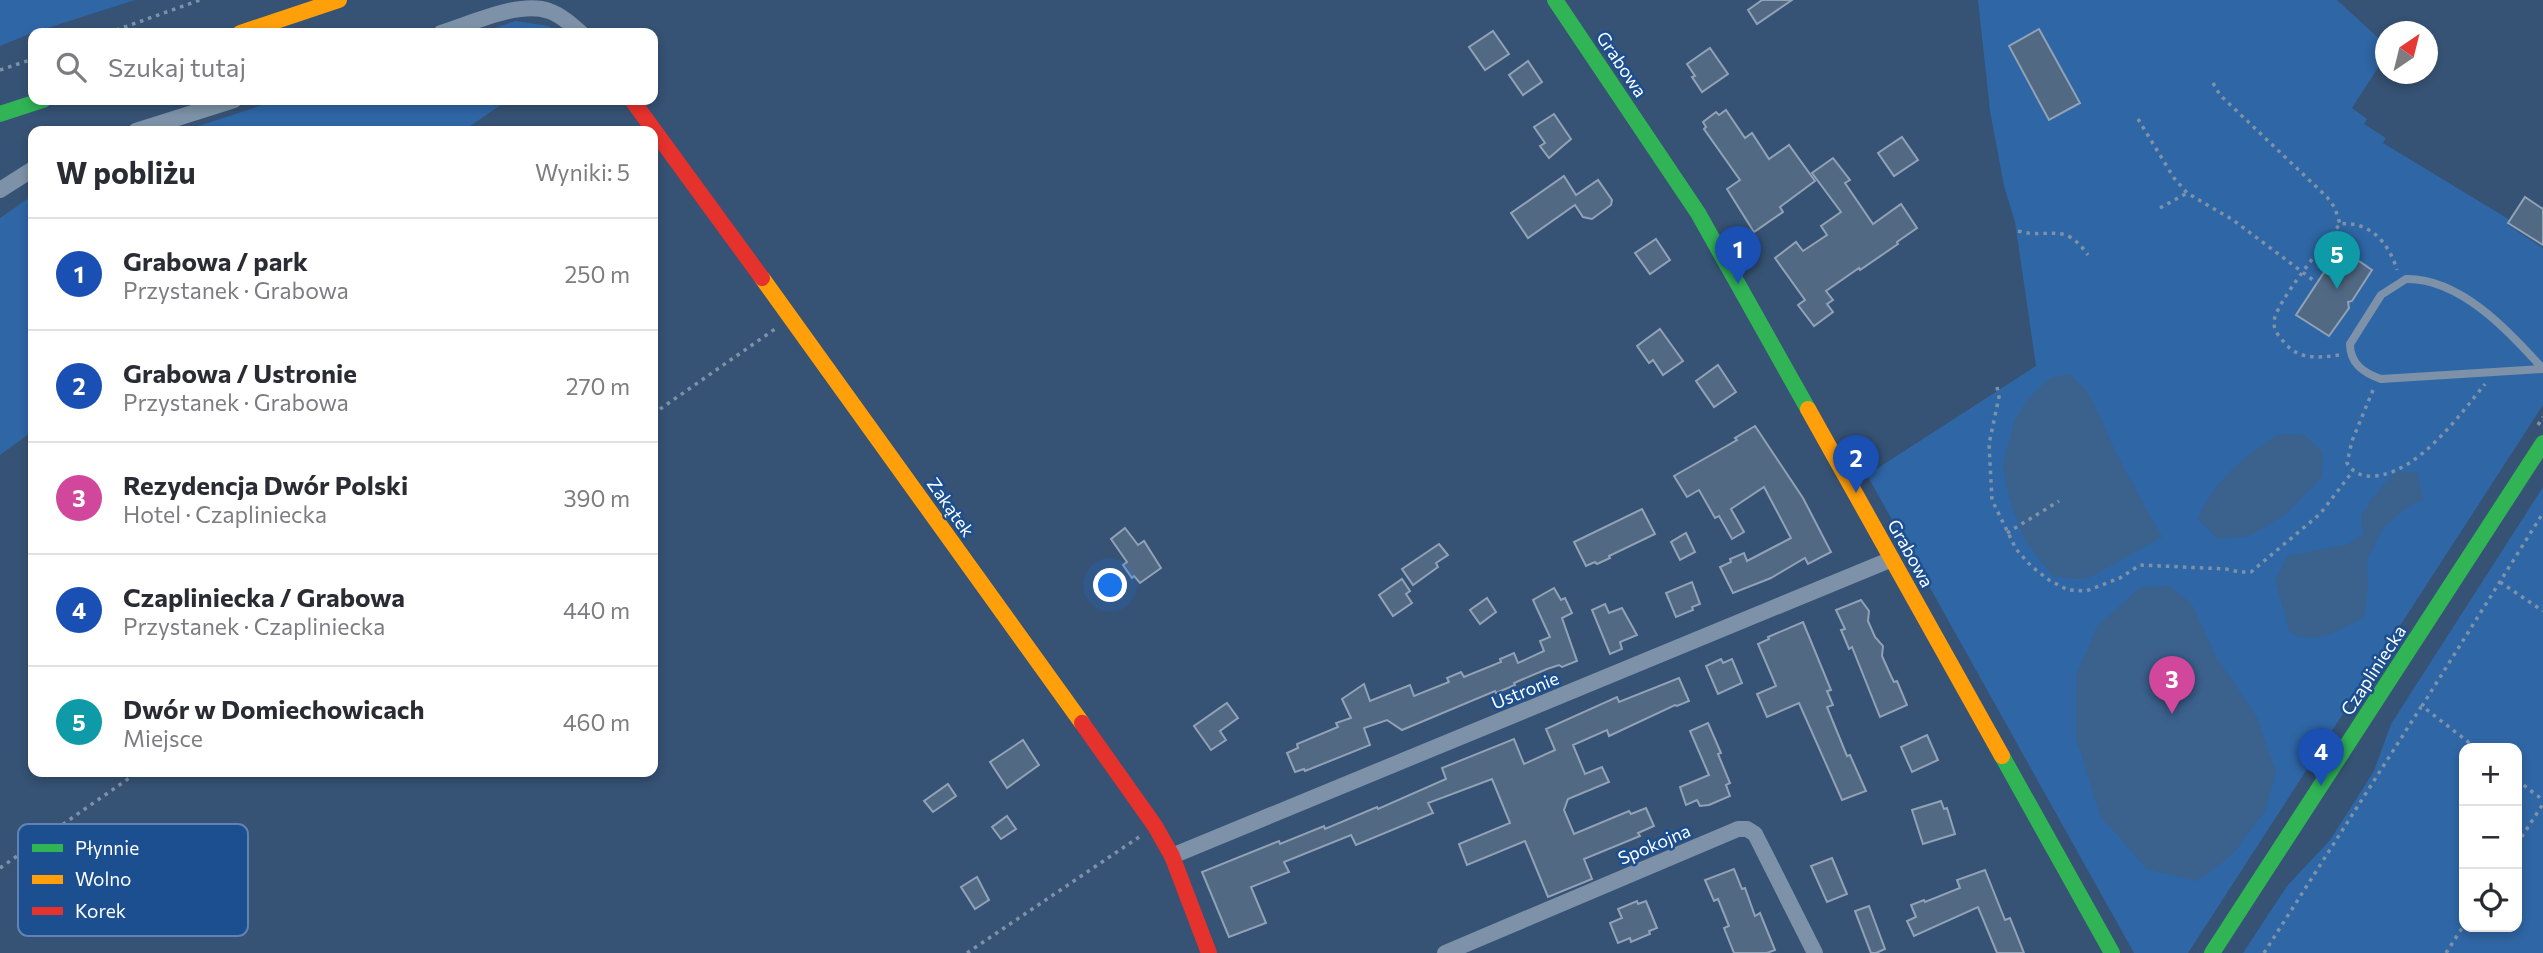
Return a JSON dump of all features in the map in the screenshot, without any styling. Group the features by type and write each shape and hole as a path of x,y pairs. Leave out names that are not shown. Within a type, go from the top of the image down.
{"street":[{"path":"255,28 340,0"},
{"name":"Grabowa","path":"1555,0 1698,213 2112,953"},
{"path":"457,28 515,10 536,9 549,11 574,28"},
{"path":"0,114 28,105"},
{"path":"152,126 218,105"},
{"name":"Zakątek","path":"636,105 651,126"},
{"name":"Zakątek","path":"658,136 1155,826 1172,856 1209,953"},
{"path":"0,190 28,172"},
{"name":"Czapliniecka","path":"2212,953 2543,443"},
{"name":"Ustronie","path":"1172,856 1892,559"},
{"name":"Spokojna","path":"1445,953 1738,829 1747,829 1755,834 1815,953"}],"lane":[{"path":"2419,279 2433,281 2448,288 2513,336 2543,369 2378,379 2361,370 2351,354 2350,344 2381,295 2399,282 2419,279"}],"path":[{"path":"122,28 200,0"},
{"path":"0,70 28,61"},
{"path":"2213,83 2220,94 2327,197 2335,208 2340,224"},
{"path":"2138,119 2174,178 2187,193 2233,220 2317,283"},
{"path":"2160,208 2187,193"},
{"path":"2340,224 2302,273 2276,312 2274,321 2280,337 2294,352 2311,358 2351,354"},
{"path":"2340,224 2361,225 2376,234 2393,258 2399,282"},
{"path":"2018,231 2061,233 2070,236 2088,255"},
{"path":"658,411 791,318"},
{"path":"2378,379 2348,452 2347,463 2353,471 2366,477 2389,474 2401,468 2438,438 2496,371"},
{"path":"1997,387 1999,397 1989,444 1992,500 2016,549 2031,566 2068,590 2087,591 2120,578 2140,565 2251,572 2320,514 2353,471"},
{"path":"2007,533 2059,501"},
{"path":"2264,953 2543,513"},
{"path":"2500,582 2543,611"},
{"path":"2422,706 2470,743"},
{"path":"63,824 131,777"},
{"path":"2522,784 2543,802 2522,836"},
{"path":"967,953 1155,826"},
{"path":"0,868 18,855"},
{"path":"2446,953 2460,932"}],"shaded area":[{"path":"0,0 135,0 48,28 28,28 28,35 0,46"},
{"path":"1978,0 2337,0 2375,35 2375,72 2352,108 2367,119 2364,124 2386,138 2383,143 2510,220 2508,225 2543,248 2543,405 2188,953 2134,953 1867,475 2036,366 2015,222 2004,186 1990,111"},
{"path":"516,21 552,28 494,28"},
{"path":"263,105 501,105 470,126 198,126"},
{"path":"28,198 28,435 0,455 0,218"},
{"path":"2070,374 2088,392 2119,459 2162,537 2088,578 2073,579 2053,576 2025,541 2009,498 2003,466 2014,422 2027,400 2050,378"},
{"path":"2278,434 2304,435 2323,452 2322,477 2286,514 2249,536 2218,539 2198,519 2205,504 2231,470"},
{"path":"2395,472 2417,472 2423,499 2403,510 2383,528 2367,559 2368,588 2364,617 2318,637 2299,637 2290,633 2275,580 2288,556 2348,544 2363,535 2361,515"},
{"path":"2543,487 2543,953 2243,953 2287,886 2330,840 2374,771 2391,724"},
{"path":"2169,586 2191,603 2217,658 2256,716 2276,772 2265,811 2232,855 2197,881 2147,869 2101,817 2076,739 2076,675 2098,625 2141,587"}],"building":[{"path":"1762,0 1792,0 1757,24 1748,10"},
{"path":"2039,29 2080,103 2049,120 2009,46"},
{"path":"1493,31 1509,54 1485,70 1469,47"},
{"path":"1710,48 1728,74 1702,92 1687,64"},
{"path":"1528,61 1542,82 1523,95 1509,75"},
{"path":"1726,110 1745,138 1752,133 1769,159 1789,145 1815,181 1780,207 1783,212 1754,232 1727,189 1740,180 1704,129 1706,127 1703,122 1716,112 1719,115"},
{"path":"1554,114 1571,139 1549,158 1540,146 1545,143 1534,127"},
{"path":"1902,137 1918,160 1894,176 1878,153"},
{"path":"1833,158 1850,180 1845,183 1873,224 1901,204 1917,228 1897,242 1898,244 1826,291 1833,300 1827,304 1833,312 1814,326 1798,305 1805,300 1775,258 1796,242 1803,251 1827,235 1821,226 1841,212 1812,173"},
{"path":"1564,176 1576,195 1598,180 1612,200 1611,205 1592,219 1583,217 1575,205 1528,238 1511,213"},
{"path":"2525,197 2543,209 2543,245 2508,223"},
{"path":"1656,239 1670,260 1650,274 1635,253"},
{"path":"2340,248 2372,270 2352,301 2348,302 2349,308 2329,336 2296,315"},
{"path":"1660,329 1683,361 1663,375 1653,360 1649,363 1637,346"},
{"path":"1718,365 1736,392 1714,407 1696,381"},
{"path":"1755,426 1803,498 1831,552 1808,564 1805,558 1771,578 1733,593 1720,567 1744,553 1747,561 1791,538 1764,487 1731,509 1744,532 1732,539 1719,516 1715,518 1699,490 1687,497 1674,476 1737,440 1735,438"},
{"path":"1642,509 1655,534 1609,556 1610,558 1586,566 1574,542"},
{"path":"1125,528 1138,545 1144,541 1161,568 1140,583 1134,576 1132,578 1123,565 1127,562 1111,539"},
{"path":"1686,533 1695,552 1680,560 1671,542"},
{"path":"1439,544 1448,555 1436,563 1438,567 1413,585 1402,569"},
{"path":"1402,579 1410,591 1406,594 1412,603 1393,616 1379,595"},
{"path":"1692,582 1700,604 1676,617 1666,593"},
{"path":"1554,588 1561,600 1565,598 1572,613 1562,618 1577,661 1547,669 1496,693 1495,691 1402,730 1387,720 1364,728 1370,745 1305,771 1295,772 1287,753 1298,748 1297,744 1338,727 1336,723 1351,718 1342,699 1364,684 1370,701 1410,685 1414,696 1449,682 1447,678 1461,672 1464,677 1501,662 1500,659 1514,653 1518,663 1544,651 1540,641 1550,637 1533,600"},
{"path":"1487,598 1496,612 1480,624 1470,610"},
{"path":"1861,600 1869,611 1868,621 1875,637 1883,646 1882,656 1907,705 1880,717 1852,647 1849,649 1841,630 1845,629 1836,610"},
{"path":"1605,604 1609,613 1622,608 1637,635 1620,642 1622,649 1610,654 1592,610"},
{"path":"1803,622 1831,690 1827,691 1833,705 1827,707 1847,756 1850,755 1866,791 1842,800 1799,703 1767,717 1757,694 1776,686 1758,644"},
{"path":"1721,659 1723,663 1732,659 1742,683 1718,694 1706,666"},
{"path":"1679,678 1689,701 1609,736 1607,730 1573,745 1585,774 1602,767 1609,782 1568,799 1564,810 1574,834 1629,811 1631,814 1646,808 1654,826 1638,833 1640,836 1584,859 1592,879 1548,897 1525,841 1467,865 1459,844 1510,823 1492,779 1428,803 1433,813 1356,845 1351,835 1284,862 1289,872 1251,887 1266,923 1229,937 1202,872 1279,841 1280,844 1377,807 1378,809 1446,779 1442,768 1514,739 1524,764 1555,750 1546,729 1617,697 1619,702"},
{"path":"1227,703 1238,718 1220,731 1226,740 1211,750 1194,726"},
{"path":"1708,723 1721,753 1718,754 1730,783 1726,785 1730,796 1709,805 1700,806 1697,800 1686,805 1680,787 1709,775 1690,731"},
{"path":"1927,735 1938,760 1912,772 1901,747"},
{"path":"1023,740 1039,765 1007,788 990,762"},
{"path":"948,784 956,796 933,812 924,801"},
{"path":"1941,801 1944,809 1947,808 1955,834 1923,844 1912,810"},
{"path":"1007,816 1016,829 1001,839 992,827"},
{"path":"1832,858 1847,894 1827,902 1811,866"},
{"path":"1734,869 1742,889 1745,888 1755,916 1760,913 1775,950 1767,953 1734,953 1724,928 1729,926 1718,899 1714,901 1705,880"},
{"path":"1985,870 2005,920 2010,918 2024,953 1997,953 1978,907 1914,936 1907,921 1916,917 1911,905 1960,888 1957,880"},
{"path":"977,877 989,900 975,909 961,887"},
{"path":"1637,901 1638,904 1646,901 1657,928 1631,942 1630,938 1618,943 1610,923 1622,918 1618,909"},
{"path":"1869,906 1885,949 1876,953 1871,953 1855,911"}],"traffic: fast":[{"path":"1555,0 1698,213 1808,409"},
{"path":"0,114 28,105"},
{"path":"2212,953 2543,443"},
{"path":"2002,756 2112,953"}],"traffic: slow":[{"path":"255,28 339,0"},
{"path":"762,278 1082,723"},
{"path":"1808,409 2002,756"}],"traffic: jam":[{"path":"636,105 651,126"},
{"path":"658,136 762,278"},
{"path":"1082,723 1155,826 1172,856 1209,953"}],"place":[{"name":"Grabowa / park","path":"1738,284"},
{"name":"Dwór w Domiechowicach","path":"2337,289"},
{"name":"Grabowa / Ustronie","path":"1856,493"},
{"name":"Rezydencja Dwór Polski","path":"2172,714"},
{"name":"Czapliniecka / Grabowa","path":"2321,786"}]}
